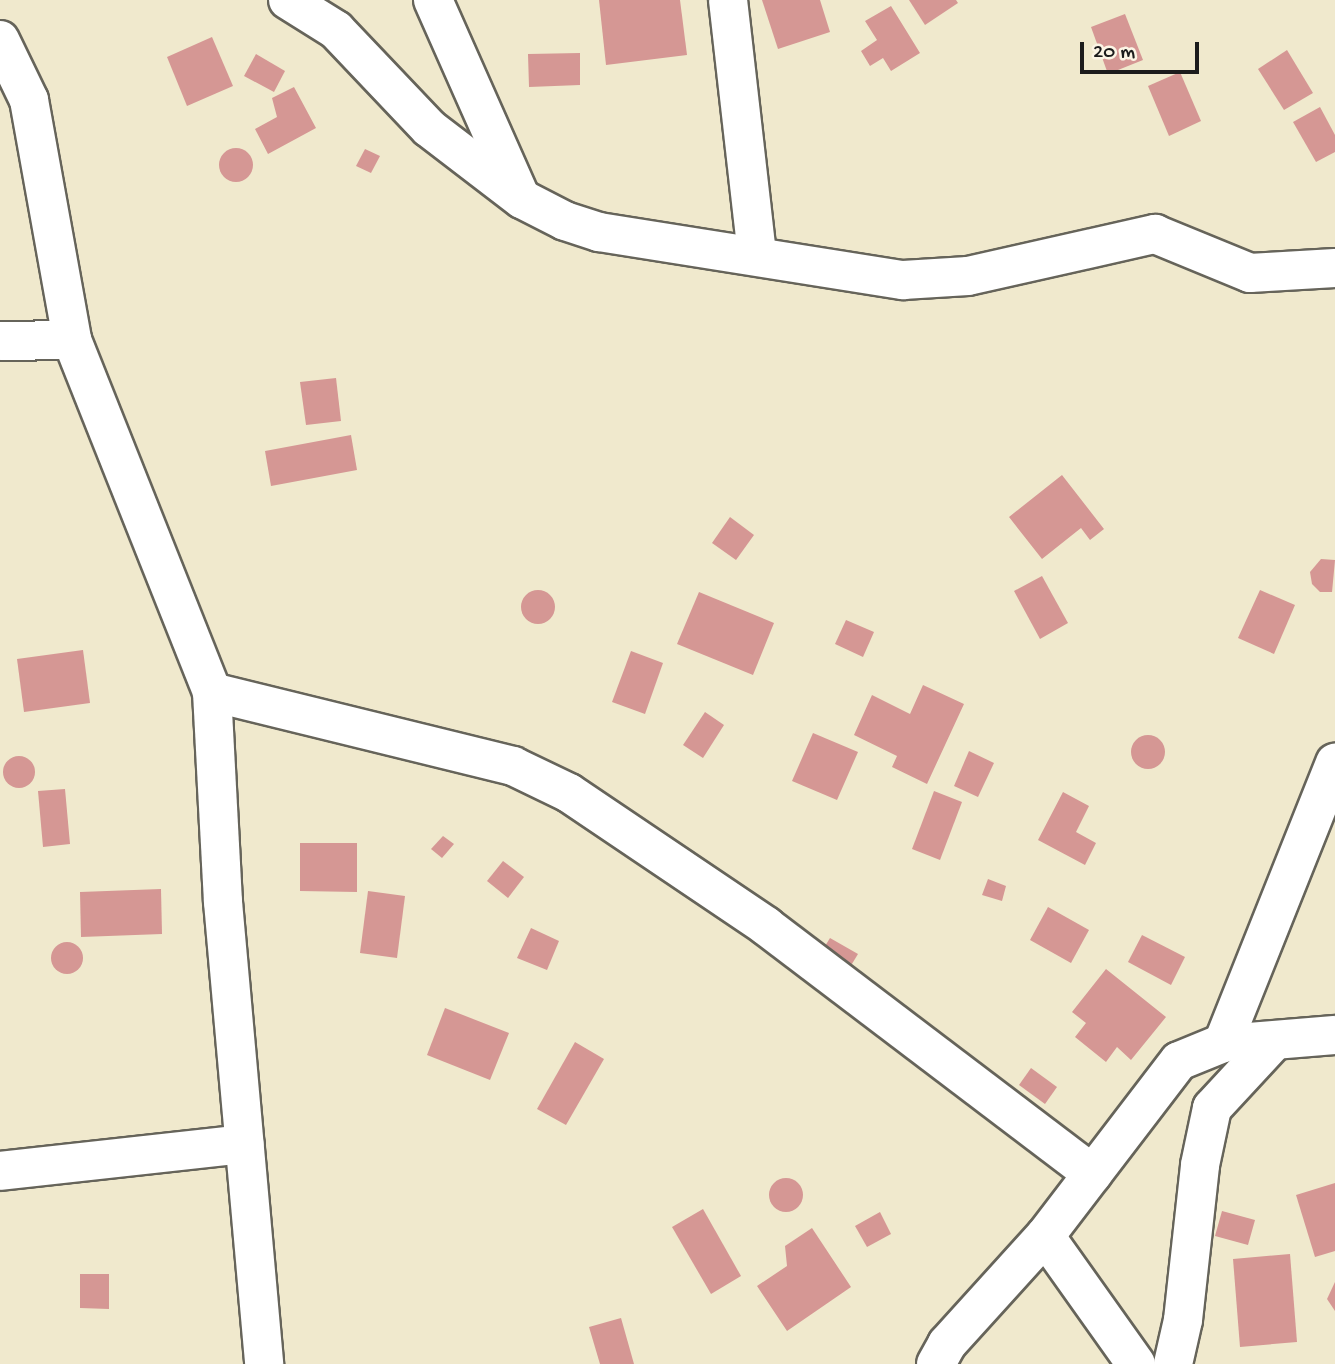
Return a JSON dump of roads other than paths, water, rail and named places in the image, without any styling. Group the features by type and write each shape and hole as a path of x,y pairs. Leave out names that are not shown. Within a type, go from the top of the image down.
{"street":[{"path":"288,0 336,30 429,128 522,199 565,221 598,232 757,254 903,280 937,281 1155,234 1250,272 1335,268"},
{"path":"433,0 522,199"},
{"path":"727,0 757,254"},
{"path":"0,40 29,100 72,340 212,692 223,902 264,1364"},
{"path":"0,341 72,340"},
{"path":"212,692 513,766 569,793 766,926 1093,1174"},
{"path":"1223,1043 1335,763"},
{"path":"936,1364 947,1344 1045,1236 1180,1061 1223,1043 1335,1035"},
{"path":"1173,1364 1184,1320 1200,1165 1212,1108 1274,1041"},
{"path":"0,1171 245,1144"},
{"path":"1045,1236 1136,1364"}]}
